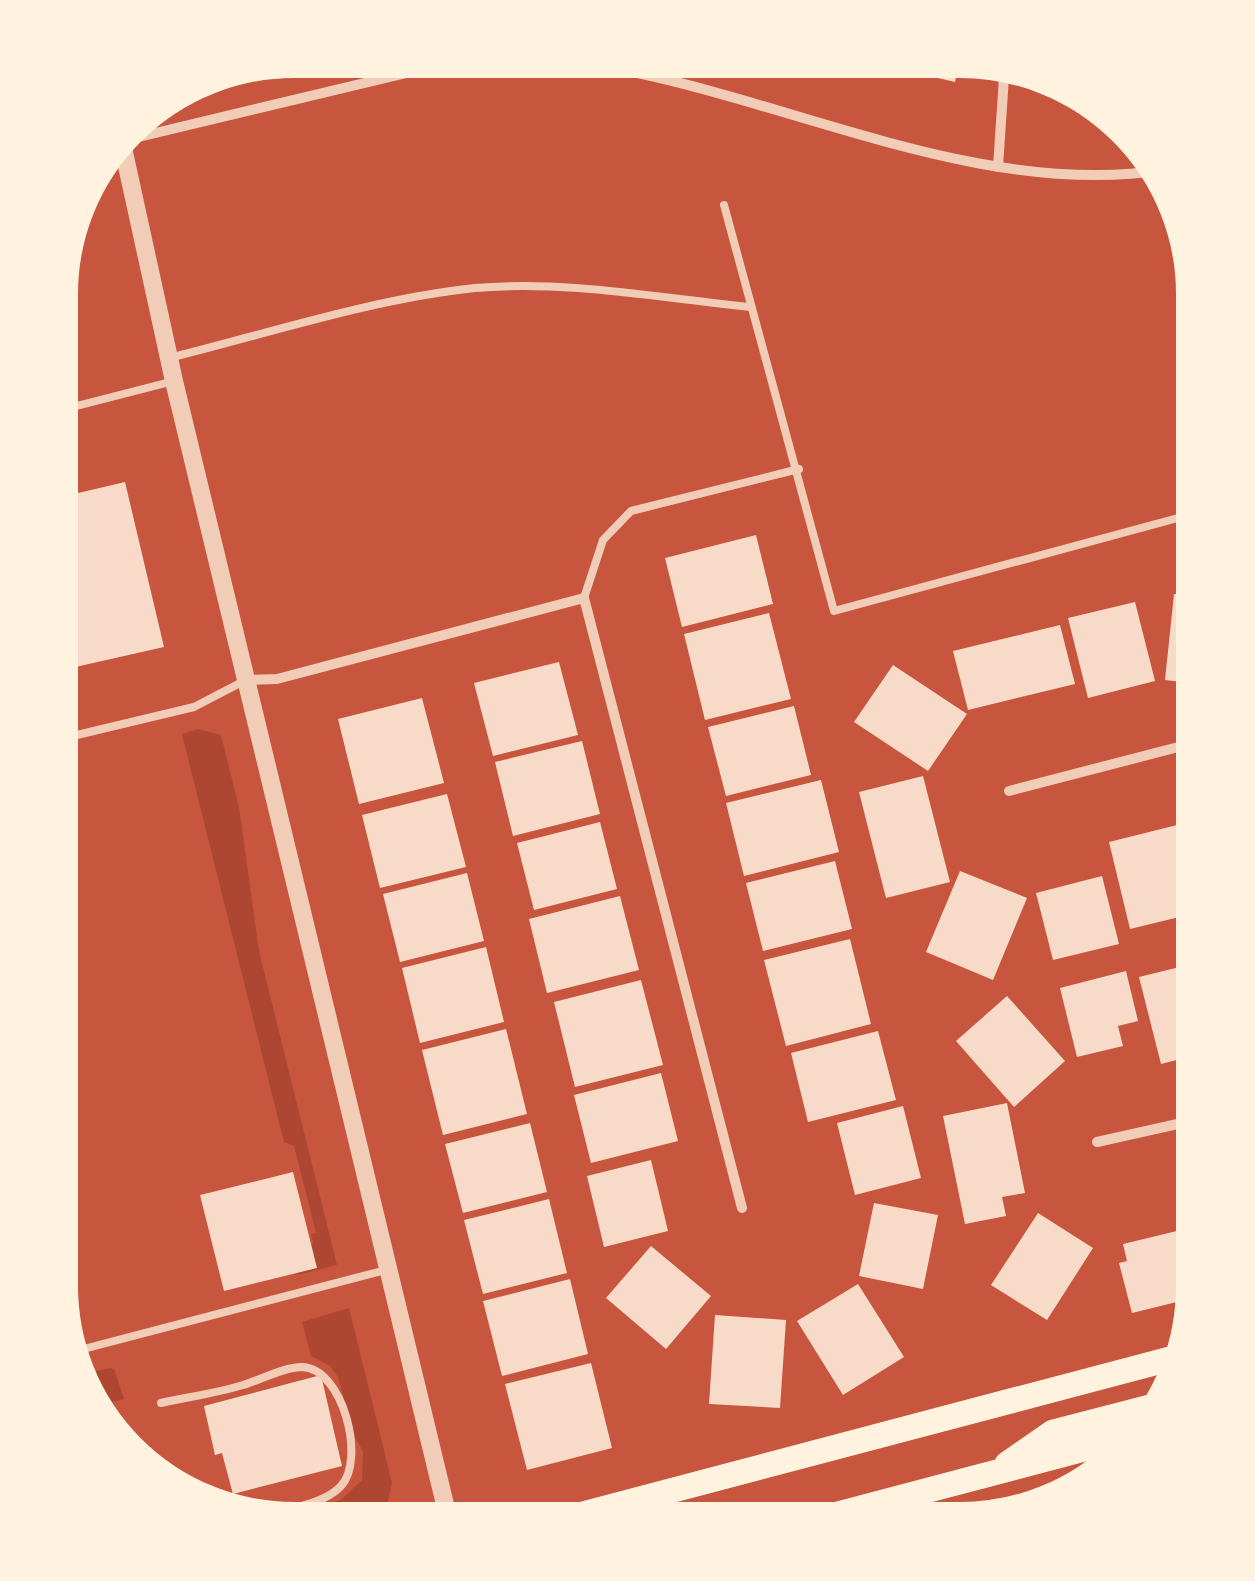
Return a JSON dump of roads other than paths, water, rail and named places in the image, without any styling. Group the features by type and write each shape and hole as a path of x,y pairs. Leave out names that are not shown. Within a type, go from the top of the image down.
{"main road":[{"path":"608,1508 1171,1359"},
{"path":"999,1471 1052,1432 1146,1408"},
{"path":"862,1508 1120,1440"}],"street":[{"path":"143,133 410,72"},
{"path":"618,72 998,167 1086,177 1145,172"},
{"path":"998,167 1004,77"},
{"path":"122,156 446,1508"},
{"path":"247,680 277,679 584,598 742,1208"},
{"path":"1010,792 1182,746"},
{"path":"1096,1142 1182,1123"}],"lane":[{"path":"724,204 834,611 1182,517"},
{"path":"169,358 415,297 477,288 546,286 750,307"},
{"path":"72,407 174,381"},
{"path":"584,598 604,540 631,510 798,469"},
{"path":"72,736 194,707 247,680"},
{"path":"82,1349 386,1270"},
{"path":"161,1403 238,1387 301,1367 325,1374 336,1386 354,1460 343,1485 328,1496 278,1508"}]}
